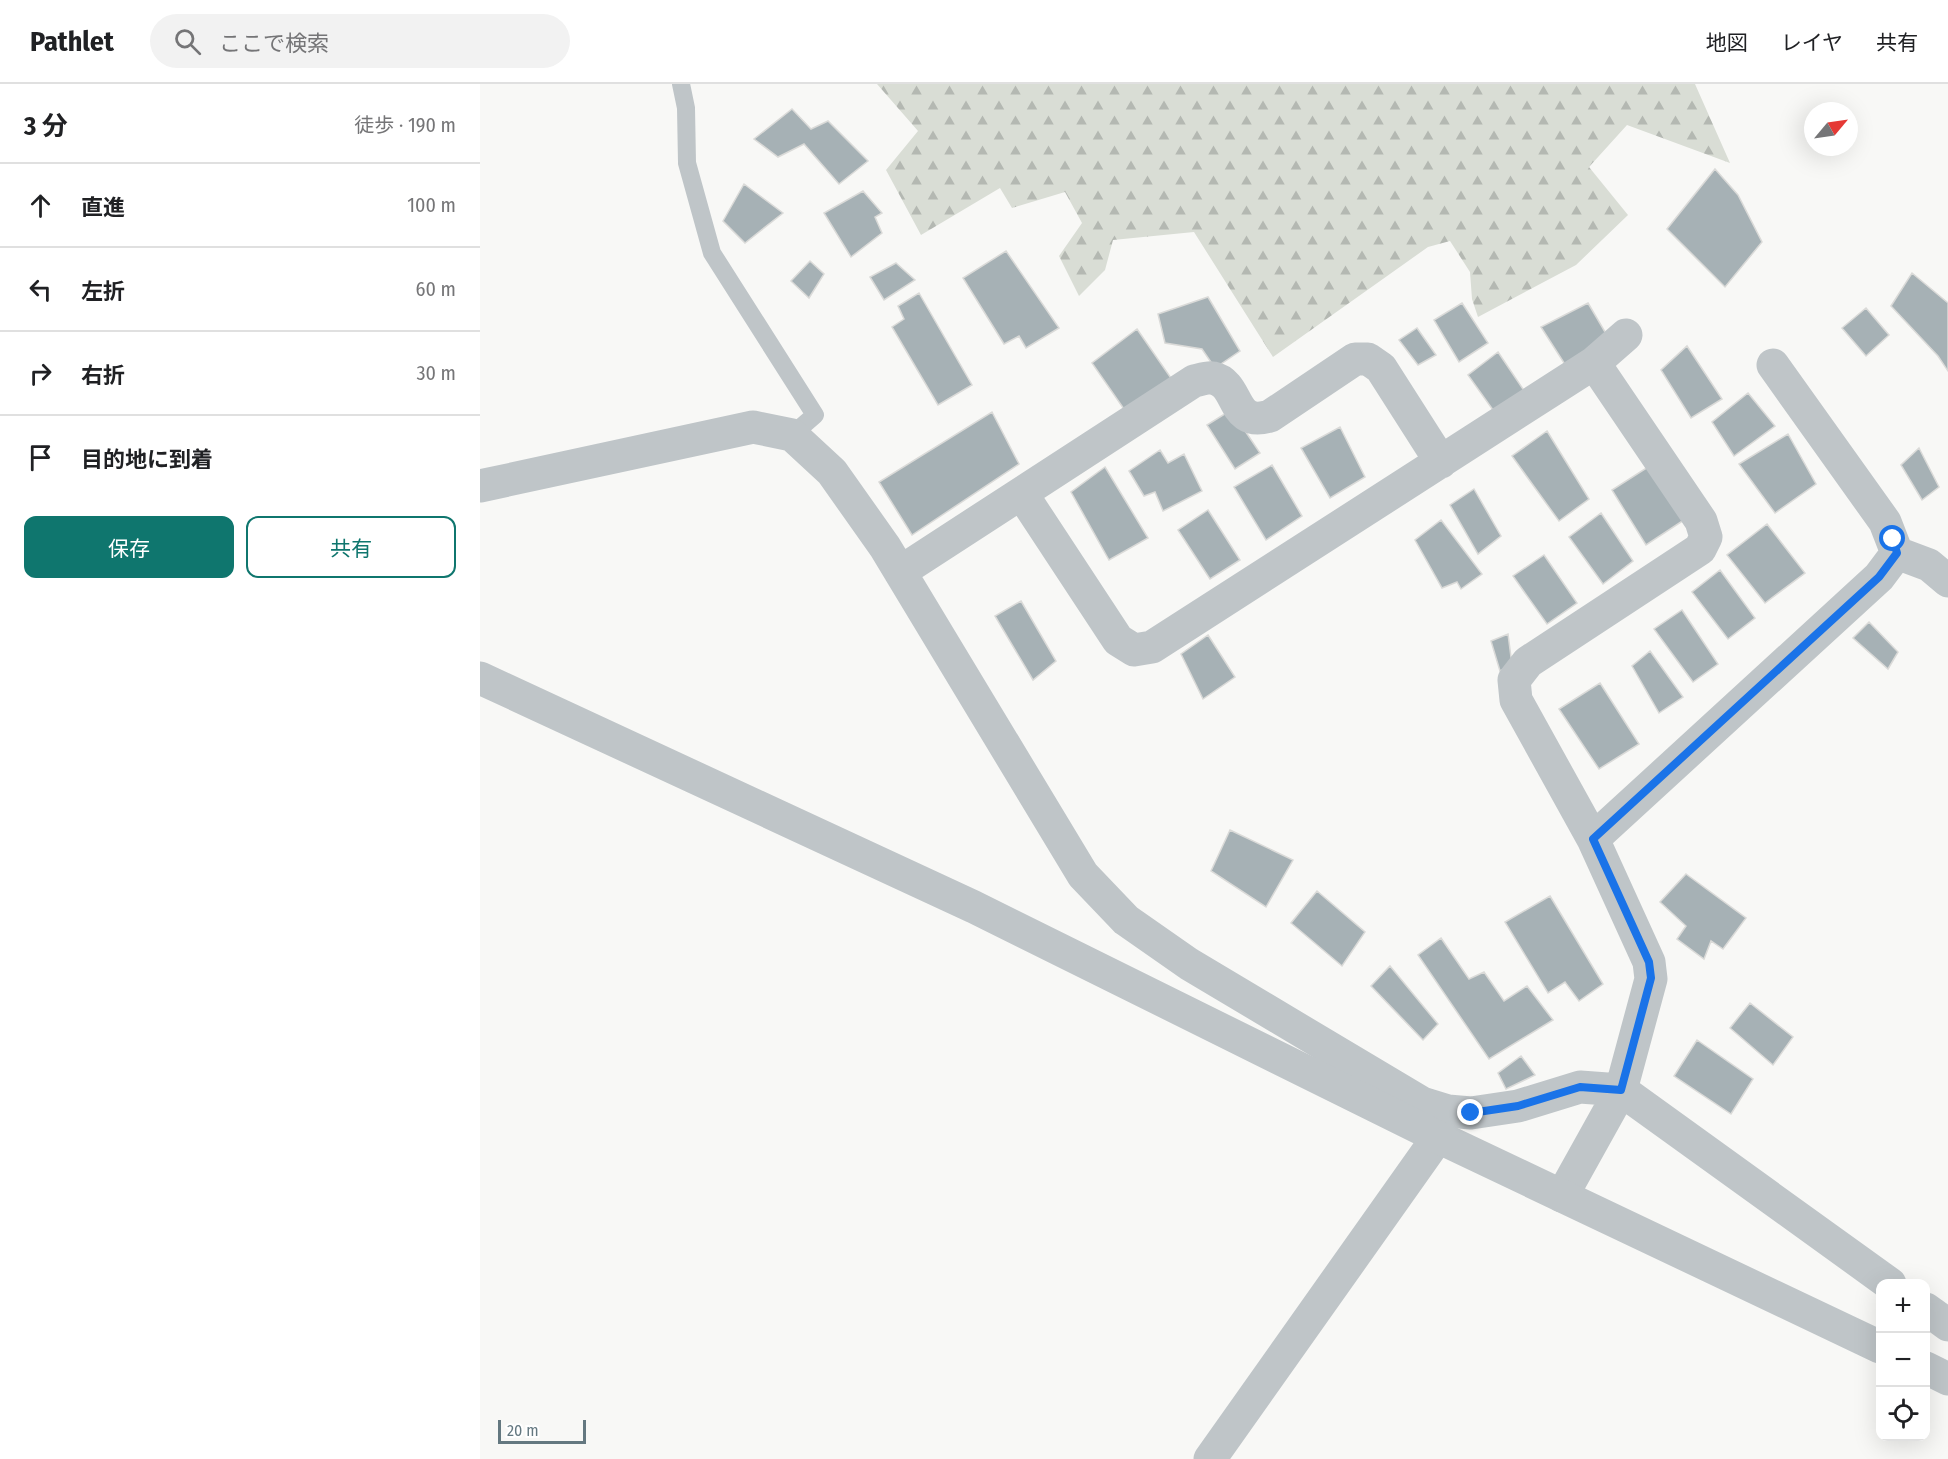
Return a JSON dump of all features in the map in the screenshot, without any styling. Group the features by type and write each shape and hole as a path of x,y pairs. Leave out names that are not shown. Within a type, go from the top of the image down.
{"street":[{"path":"1022,494 1118,640 1134,650 1152,647 1594,363 1626,335"},
{"path":"900,572 1194,381 1212,378 1224,384 1244,415 1258,419 1270,416 1356,359 1368,359 1381,368 1441,462"},
{"path":"1562,1196 1621,1090 1651,978 1649,962 1593,839 1516,700 1514,680 1528,662 1700,549 1706,537 1701,521 1594,363"},
{"path":"1773,365 1885,522 1897,553"},
{"path":"480,486 753,427 792,435 832,472 900,572 1083,875 1126,920 1235,994 1422,1103 1448,1111 1471,1113 1518,1106 1580,1087 1621,1090 1883,1279"},
{"path":"1593,839 1879,577 1897,553"},
{"path":"1897,553 1929,565 1948,581"},
{"path":"480,678 974,907 1438,1137 1876,1345"},
{"path":"1210,1459 1438,1137"},
{"path":"1930,1312 1948,1325"},
{"path":"1930,1370 1948,1379"}],"lane":[{"path":"681,84 686,108 687,163 712,253 815,415 792,435"}],"green space":[{"path":"877,84 1695,84 1730,163 1627,125 1589,167 1628,215 1576,265 1478,317 1472,299 1470,272 1450,241 1428,247 1273,357 1194,232 1113,240 1105,270 1079,296 1059,256 1082,223 1065,192 1012,208 1000,188 921,235 886,170 918,131"}],"building":[{"path":"792,109 811,129 828,121 868,161 839,184 804,144 778,157 754,139"},
{"path":"1715,169 1738,195 1762,242 1725,287 1667,229"},
{"path":"744,184 783,213 745,243 723,221"},
{"path":"863,191 882,213 875,217 882,233 851,257 824,213"},
{"path":"1006,251 1059,328 1026,348 1019,336 1004,344 963,278"},
{"path":"810,261 824,274 809,298 791,281"},
{"path":"896,263 915,280 884,300 870,277"},
{"path":"1912,273 1948,303 1948,371 1938,356 1891,306"},
{"path":"919,293 972,385 938,405 892,327 904,319 898,306"},
{"path":"1208,297 1240,351 1215,368 1202,349 1165,343 1158,314"},
{"path":"1462,303 1488,343 1459,362 1434,320"},
{"path":"1588,303 1608,337 1566,366 1541,327"},
{"path":"1866,308 1889,335 1866,356 1842,328"},
{"path":"1417,328 1436,355 1418,365 1399,340"},
{"path":"1137,329 1173,381 1126,412 1092,363"},
{"path":"1687,346 1722,399 1691,418 1661,370"},
{"path":"1498,352 1525,392 1493,410 1468,375"},
{"path":"1748,393 1775,426 1734,456 1712,422"},
{"path":"1231,410 1260,453 1235,469 1207,425"},
{"path":"992,412 1019,464 912,535 879,482"},
{"path":"1340,427 1365,477 1330,498 1301,448"},
{"path":"1547,431 1589,499 1559,521 1512,456"},
{"path":"1788,434 1816,484 1775,513 1739,464"},
{"path":"1919,448 1939,487 1922,500 1901,465"},
{"path":"1160,450 1168,463 1184,454 1202,491 1163,511 1155,492 1144,496 1129,471"},
{"path":"1272,465 1302,516 1266,540 1234,487"},
{"path":"1105,467 1148,538 1109,560 1071,492"},
{"path":"1648,467 1684,520 1646,545 1612,490"},
{"path":"1474,489 1501,536 1478,554 1450,505"},
{"path":"1208,510 1240,560 1210,579 1178,530"},
{"path":"1601,513 1633,561 1603,584 1569,537"},
{"path":"1441,520 1482,574 1461,589 1457,582 1442,588 1415,540"},
{"path":"1767,524 1805,573 1765,603 1727,555"},
{"path":"1544,555 1577,603 1547,624 1513,576"},
{"path":"1720,570 1755,618 1728,639 1692,592"},
{"path":"1021,601 1056,661 1033,680 995,616"},
{"path":"1682,610 1718,664 1693,682 1654,629"},
{"path":"1869,622 1898,652 1888,669 1853,638"},
{"path":"1508,634 1512,665 1500,671 1491,641"},
{"path":"1208,635 1235,677 1203,699 1181,654"},
{"path":"1650,651 1683,697 1659,713 1632,666"},
{"path":"1600,683 1639,744 1599,769 1559,709"},
{"path":"1230,830 1293,860 1266,907 1211,871"},
{"path":"1686,874 1746,918 1723,949 1711,941 1704,959 1677,939 1686,926 1660,902"},
{"path":"1317,891 1365,932 1342,966 1291,923"},
{"path":"1550,896 1603,984 1579,1001 1565,982 1548,993 1505,922"},
{"path":"1441,938 1469,979 1484,972 1504,1001 1527,986 1553,1020 1489,1059 1418,955"},
{"path":"1390,966 1438,1024 1423,1040 1371,986"},
{"path":"1750,1003 1793,1037 1773,1065 1730,1028"},
{"path":"1697,1040 1753,1079 1731,1114 1674,1076"},
{"path":"1521,1056 1535,1075 1506,1089 1498,1073"}],"route":[{"path":"1471,1113 1518,1106 1580,1087 1621,1090 1651,978 1649,962 1593,839 1879,577 1897,553 1893,539"}]}
